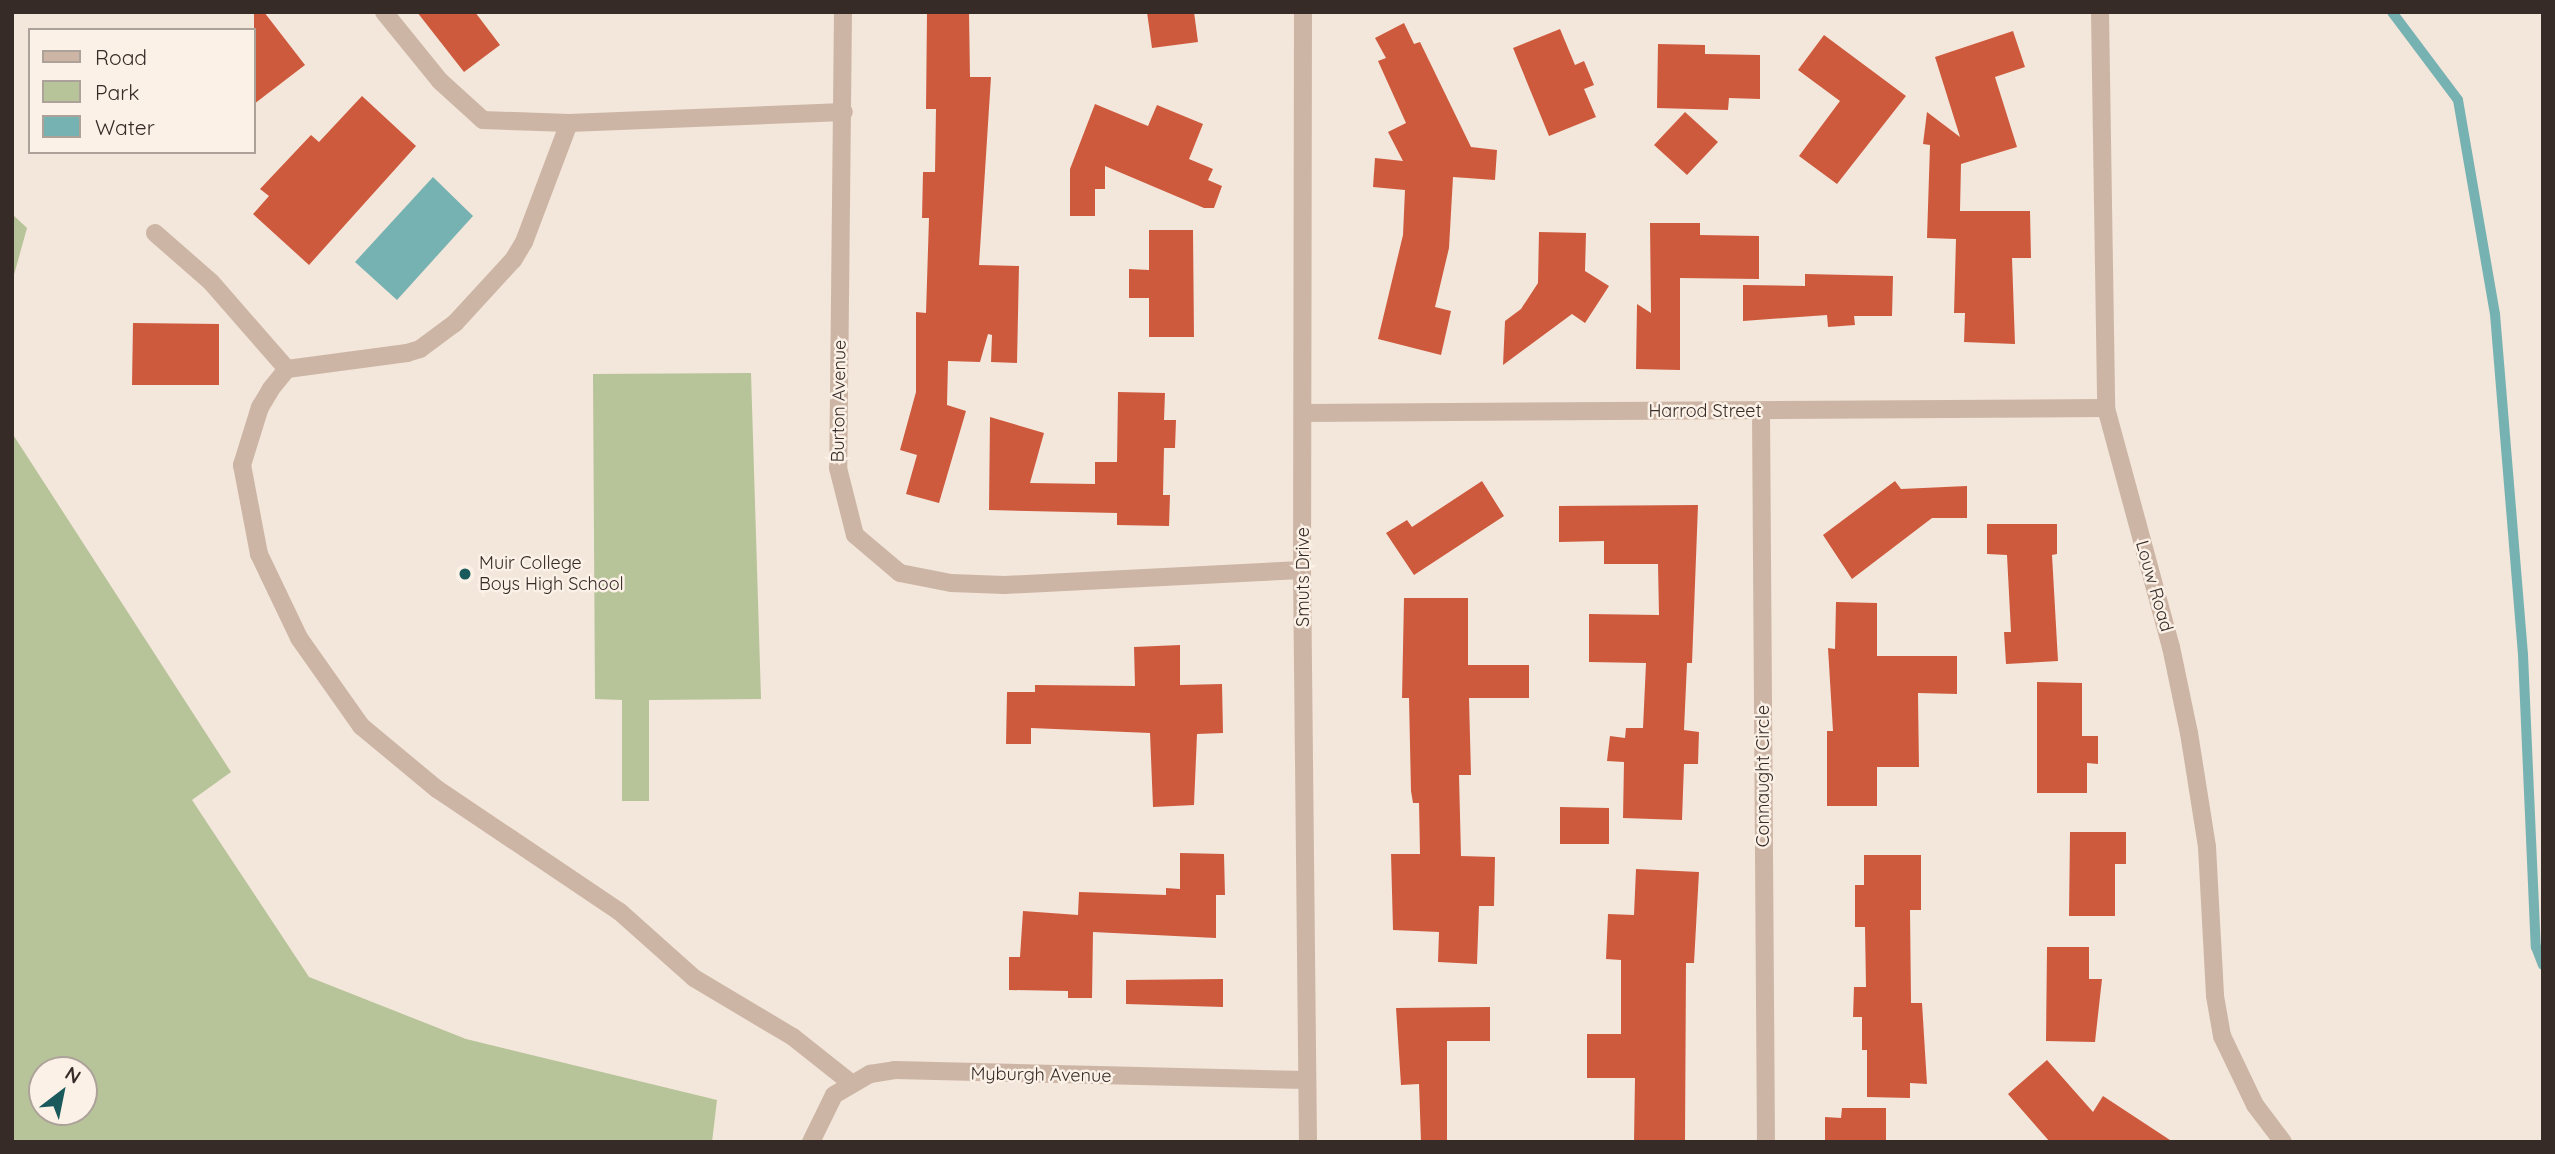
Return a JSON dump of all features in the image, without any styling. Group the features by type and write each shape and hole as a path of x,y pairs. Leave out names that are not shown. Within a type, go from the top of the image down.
{"street":[{"path":"384,12 440,81 483,120 569,123 844,112"},
{"name":"Burton Avenue","path":"843,12 838,468 855,535 900,573 951,583 1004,585 1302,570"},
{"name":"Smuts Drive","path":"1303,12 1302,570 1308,1142"},
{"name":"Louw Road","path":"2100,12 2106,408 2171,647 2189,733 2207,847 2215,996 2221,1036 2255,1105 2283,1142"},
{"path":"569,123 524,242 455,323 420,349 407,353 287,369 260,407 245,446 243,489 259,554 287,619 361,726 437,789 582,884 694,978 793,1037 851,1083 834,1095 811,1142"},
{"path":"155,233 211,282 287,369"},
{"name":"Harrod Street","path":"1304,413 2106,408"},
{"name":"Connaught Circle","path":"1761,411 1766,1142"},
{"name":"Myburgh Avenue","path":"851,1083 895,1070 1307,1080"}],"green space":[{"path":"12,214 27,228 12,282"},
{"path":"751,373 761,699 649,700 649,801 622,801 622,700 595,699 593,374"},
{"path":"12,433 231,772 192,800 309,977 466,1039 717,1100 712,1142 12,1142"}],"water":[{"path":"433,177 473,216 397,300 355,262"}],"building":[{"path":"254,12 264,12 305,65 256,102 256,28"},
{"path":"417,12 475,12 500,45 464,72"},
{"path":"927,12 969,12 970,77 991,77 979,265 1019,266 1017,363 991,362 992,335 988,334 980,362 948,361 947,405 966,411 939,503 906,494 917,455 900,450 916,392 916,312 926,313 929,218 922,218 923,172 935,172 936,109 926,109"},
{"path":"1147,12 1194,12 1198,42 1152,48"},
{"path":"1404,23 1414,44 1420,42 1471,147 1497,150 1495,180 1453,177 1449,248 1435,307 1451,311 1441,355 1378,339 1403,235 1405,190 1373,187 1375,158 1403,161 1388,132 1406,123 1378,61 1386,58 1375,38"},
{"path":"1560,29 1575,65 1584,61 1594,85 1584,89 1596,117 1549,136 1513,48"},
{"path":"2013,31 2025,67 1995,77 2017,147 1961,164 1960,211 2030,211 2031,258 2012,258 2015,344 1964,342 1965,313 1954,313 1956,239 1927,238 1930,145 1923,144 1927,112 1960,137 1935,57"},
{"path":"1824,35 1906,96 1837,184 1799,156 1840,101 1798,70"},
{"path":"1658,44 1705,45 1705,54 1760,55 1760,99 1729,98 1728,110 1657,108"},
{"path":"362,96 416,146 309,265 253,214 269,196 260,189 311,135 319,142"},
{"path":"1095,104 1148,126 1157,105 1203,124 1189,159 1213,169 1208,180 1222,186 1214,208 1204,208 1105,166 1105,189 1095,189 1095,216 1070,216 1070,169"},
{"path":"1685,112 1718,142 1687,175 1654,145"},
{"path":"1650,223 1700,223 1700,235 1759,236 1759,279 1680,278 1680,370 1636,369 1637,304 1651,313"},
{"path":"1149,230 1193,230 1194,337 1149,337 1149,298 1129,298 1129,269 1149,270"},
{"path":"1539,232 1586,233 1585,271 1609,286 1585,323 1572,314 1503,365 1505,321 1521,309 1538,283"},
{"path":"1805,274 1893,276 1892,316 1854,316 1855,325 1828,327 1827,315 1743,321 1743,285 1805,286"},
{"path":"133,323 219,324 219,385 132,385"},
{"path":"1118,392 1165,393 1164,420 1176,420 1175,448 1164,448 1163,495 1170,495 1169,526 1117,525 1117,513 989,510 990,417 1044,433 1030,483 1095,484 1095,462 1117,462"},
{"path":"1482,481 1504,516 1414,575 1386,533 1407,520 1412,527"},
{"path":"1895,481 1901,489 1967,486 1967,518 1932,518 1852,579 1823,535"},
{"path":"1698,505 1692,663 1687,663 1684,730 1699,732 1698,764 1684,764 1682,820 1623,818 1624,762 1607,761 1610,736 1625,738 1626,728 1643,728 1646,663 1589,662 1589,614 1659,615 1658,564 1604,564 1604,541 1559,542 1559,506"},
{"path":"1987,524 2057,524 2057,554 2052,555 2058,661 2006,664 2004,632 2011,632 2007,555 1987,554"},
{"path":"1404,598 1468,598 1468,665 1529,665 1529,698 1469,698 1471,775 1459,775 1461,856 1495,857 1494,906 1479,906 1477,964 1438,962 1439,932 1393,930 1391,854 1420,854 1419,803 1413,803 1411,791 1409,698 1402,698"},
{"path":"1836,602 1877,603 1877,656 1957,656 1957,694 1918,693 1919,767 1877,767 1877,806 1827,806 1827,731 1833,731 1828,648 1835,649"},
{"path":"1180,645 1180,685 1222,684 1223,733 1197,734 1194,805 1153,807 1150,733 1031,728 1031,744 1006,744 1007,692 1035,692 1035,685 1135,686 1134,647"},
{"path":"2037,682 2082,683 2082,736 2098,736 2098,764 2087,763 2087,793 2037,793"},
{"path":"1560,807 1609,808 1609,844 1560,844"},
{"path":"2070,832 2126,832 2126,864 2115,864 2115,916 2069,916"},
{"path":"1180,853 1224,854 1225,895 1216,895 1216,938 1093,932 1092,998 1068,998 1068,991 1009,990 1009,957 1020,957 1023,911 1078,915 1079,892 1166,895 1166,888 1180,889"},
{"path":"1864,855 1921,855 1921,910 1910,910 1911,1003 1922,1003 1927,1084 1910,1083 1910,1098 1867,1097 1867,1050 1862,1050 1862,1017 1853,1017 1854,987 1866,987 1865,927 1855,927 1855,885 1864,885"},
{"path":"1636,869 1699,872 1694,963 1686,963 1685,1142 1634,1142 1635,1078 1587,1078 1587,1034 1621,1034 1621,960 1606,959 1608,914 1634,915"},
{"path":"2047,947 2089,947 2089,979 2102,979 2095,1042 2046,1041"},
{"path":"1223,979 1223,1007 1126,1004 1126,980"},
{"path":"1490,1007 1490,1041 1447,1041 1447,1142 1421,1142 1419,1084 1401,1085 1396,1008"},
{"path":"2047,1060 2093,1112 2103,1096 2173,1142 2050,1142 2008,1094"},
{"path":"1842,1108 1886,1108 1886,1142 1825,1142 1825,1117 1841,1118"}],"waterway":[{"path":"2392,12 2458,100 2495,314 2523,655 2536,947 2543,965"}],"place":[{"name":"Muir College Boys High School","path":"465,574"}]}
